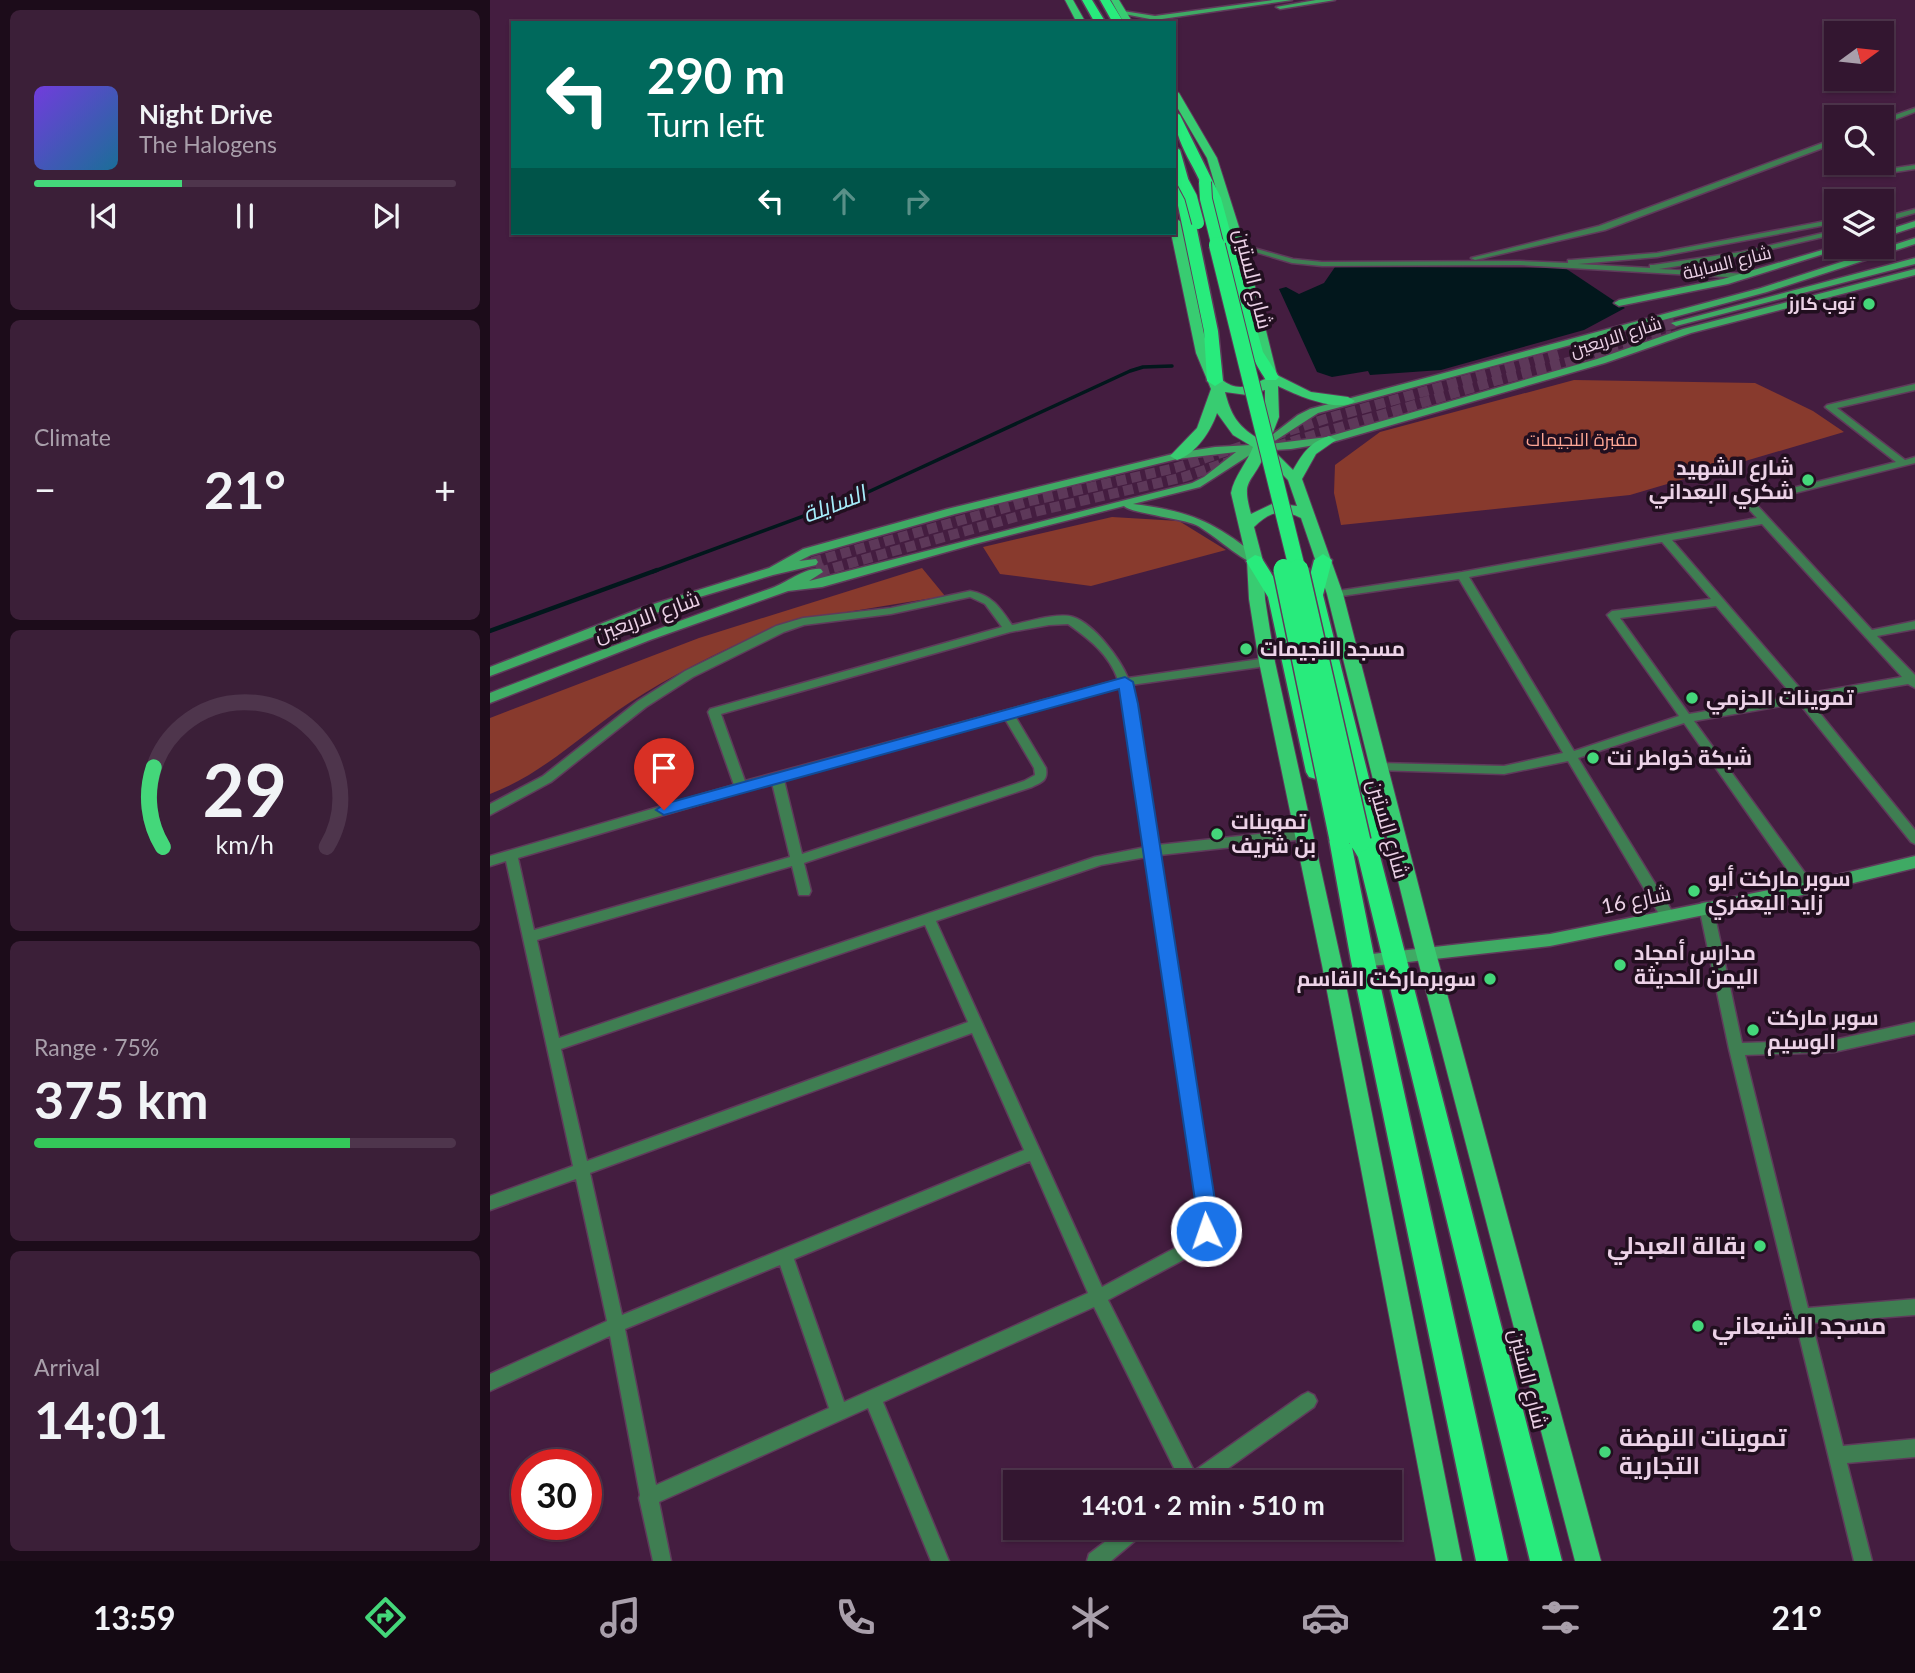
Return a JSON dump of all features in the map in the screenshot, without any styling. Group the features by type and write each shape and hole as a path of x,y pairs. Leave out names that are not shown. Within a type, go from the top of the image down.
{"highway":[{"path":"1087,0 1100,21"},
{"path":"1105,0 1121,18"},
{"name":"شارع الستين","path":"1176,119 1205,182 1206,199 1301,582 1353,848 1363,961 1492,1561"},
{"name":"شارع الستين","path":"1176,157 1183,182 1191,197 1227,326 1289,596 1353,848 1396,957 1546,1561"},
{"path":"1183,182 1183,197 1213,343 1215,381"},
{"path":"1205,182 1214,198 1255,352 1271,377"},
{"path":"1255,561 1276,597 1331,844 1353,848 1373,838 1314,595 1323,560"}],"main road":[{"path":"1069,0 1081,21"},
{"path":"1115,0 1121,18 1155,18 1289,0"},
{"path":"1176,22 1332,0"},
{"name":"شارع الستين","path":"1176,96 1212,158 1240,246 1271,377 1273,410 1255,461 1240,482 1238,493 1255,561"},
{"path":"1894,231 1915,224"},
{"path":"1176,230 1202,354 1215,381 1223,412 1229,423 1261,446 1295,479 1311,451 1329,440"},
{"path":"1894,250 1915,241"},
{"path":"1894,252 1915,250"},
{"name":"شارع السايلة","path":"1619,303 1744,276 1824,252"},
{"path":"1894,255 1914,265"},
{"path":"786,587 822,583 983,538 1121,506 1208,479 1238,455 1261,446 1302,416 1348,401 1749,294 1865,259"},
{"name":"شارع الاربعين","path":"1749,294 1676,323 1914,265"},
{"name":"شارع الاربعين","path":"774,570 807,552 951,510 1177,456 1214,449 1296,446 1329,440 1612,358 1687,331 1914,265"},
{"path":"1215,381 1230,391 1241,392 1262,387 1271,377 1308,396 1348,401"},
{"path":"1177,456 1195,441 1208,424 1213,407 1215,381"},
{"path":"1302,416 1302,428 1307,433 1329,440"},
{"path":"1177,456 1202,461 1210,470 1208,479"},
{"name":"شارع الستين","path":"1295,479 1335,594 1426,953 1587,1561"},
{"path":"1121,506 1185,514 1204,522 1255,561 1257,600 1267,662 1305,834 1450,1561"},
{"path":"1247,526 1260,512 1277,506 1294,508 1307,515"},
{"name":"شارع الاربعين","path":"490,698 646,637 786,587 814,567 774,570"},
{"path":"490,672 631,617 774,570"},
{"name":"شارع 16","path":"1363,961 1550,940 1808,888 1915,862"}],"street":[{"path":"1894,118 1915,110"},
{"path":"1451,263 1602,228 1824,145"},
{"path":"1894,170 1915,167"},
{"path":"1894,210 1915,206"},
{"path":"1894,217 1915,211"},
{"path":"1542,265 1657,255 1824,223"},
{"path":"1622,271 1733,256 1824,235"},
{"path":"1240,246 1292,261 1322,264 1542,265 1744,276"},
{"path":"1903,463 1830,407 1915,387"},
{"path":"1913,681 1748,502 1915,460"},
{"path":"1335,594 1462,575 1765,520"},
{"path":"1665,538 1800,696 1915,839"},
{"path":"1462,575 1667,915"},
{"path":"490,810 547,779 642,704 689,674 780,629 827,617 891,611 970,594 983,596 992,603 1009,629"},
{"path":"1718,602 1612,615 1808,888"},
{"path":"648,1498 1098,1297 1194,1246 1206,1231 1206,1207 1131,704 1125,682 1108,648 1070,620 1049,621 1009,629 714,712 741,787"},
{"path":"1869,634 1915,625"},
{"path":"490,861 741,787 1009,716 1125,682 1267,662"},
{"path":"1379,767 1504,770 1571,756 1687,718 1800,696 1913,681"},
{"path":"532,936 797,860 1028,784 1041,777 1040,768 1009,716"},
{"path":"777,777 804,891"},
{"path":"555,1045 1100,860 1152,851 1305,834"},
{"path":"512,855 616,1325 662,1561"},
{"path":"1706,907 1736,1049 1863,1561"},
{"path":"929,920 974,1026 1098,1297 1186,1470"},
{"path":"490,1203 974,1026"},
{"path":"1736,1049 1834,1046 1915,1028"},
{"path":"490,1383 616,1325 1032,1153"},
{"path":"785,1257 839,1412"},
{"path":"1804,1316 1915,1307"},
{"path":"872,1397 940,1561"},
{"path":"1209,1470 1308,1401"},
{"path":"1838,1455 1915,1448"},
{"path":"1096,1561 1122,1540"}],"green space":[{"name":"مقبرة النجيمات","path":"1574,380 1755,383 1813,411 1844,432 1630,495 1341,525 1334,493 1335,465 1380,432"},
{"path":"1112,517 1179,521 1226,550 1091,586 1000,574 983,547"},
{"path":"922,568 945,596 792,621 750,638 648,691 545,765 490,794 490,718 699,638"}],"water":[{"path":"1335,267 1565,268 1625,308 1584,330 1441,370 1370,375 1368,371 1332,377 1317,372 1279,289 1286,287 1299,294 1324,283"}],"waterway":[{"name":"السايلة","path":"652,572 866,493 1130,371 1143,367 1172,366"},
{"name":"السايلة","path":"490,631 657,570"}],"tunnel":[{"path":"1636,334 1676,323"},
{"path":"1277,446 1495,381 1672,335"},
{"path":"812,562 1026,502 1175,468 1325,419 1563,353"},
{"path":"819,572 1030,513 1184,477 1234,460"},
{"path":"817,572 825,570"}],"place":[{"name":"توب كارز","path":"1869,304"},
{"name":"شارع الشهيد شكري البعداني","path":"1808,480"},
{"name":"مسجد النجيمات","path":"1246,649"},
{"name":"تموينات الحزمي","path":"1692,698"},
{"name":"شبكة خواطر نت","path":"1593,758"},
{"name":"تموينات بن شريف","path":"1217,834"},
{"name":"سوبر ماركت أبو زايد اليعفري","path":"1694,891"},
{"name":"مدارس أمجاد اليمن الحديثة","path":"1620,965"},
{"name":"سوبرمارکت القاسم","path":"1490,979"},
{"name":"سوبر ماركت الوسيم","path":"1753,1030"},
{"name":"بقالة العبدلي","path":"1760,1246"},
{"name":"مسجد الشيعاني","path":"1698,1326"},
{"name":"تموينات النهضة التجارية","path":"1605,1452"}],"route":[{"path":"664,810 1125,682 1131,704 1206,1207 1206,1231"}]}
